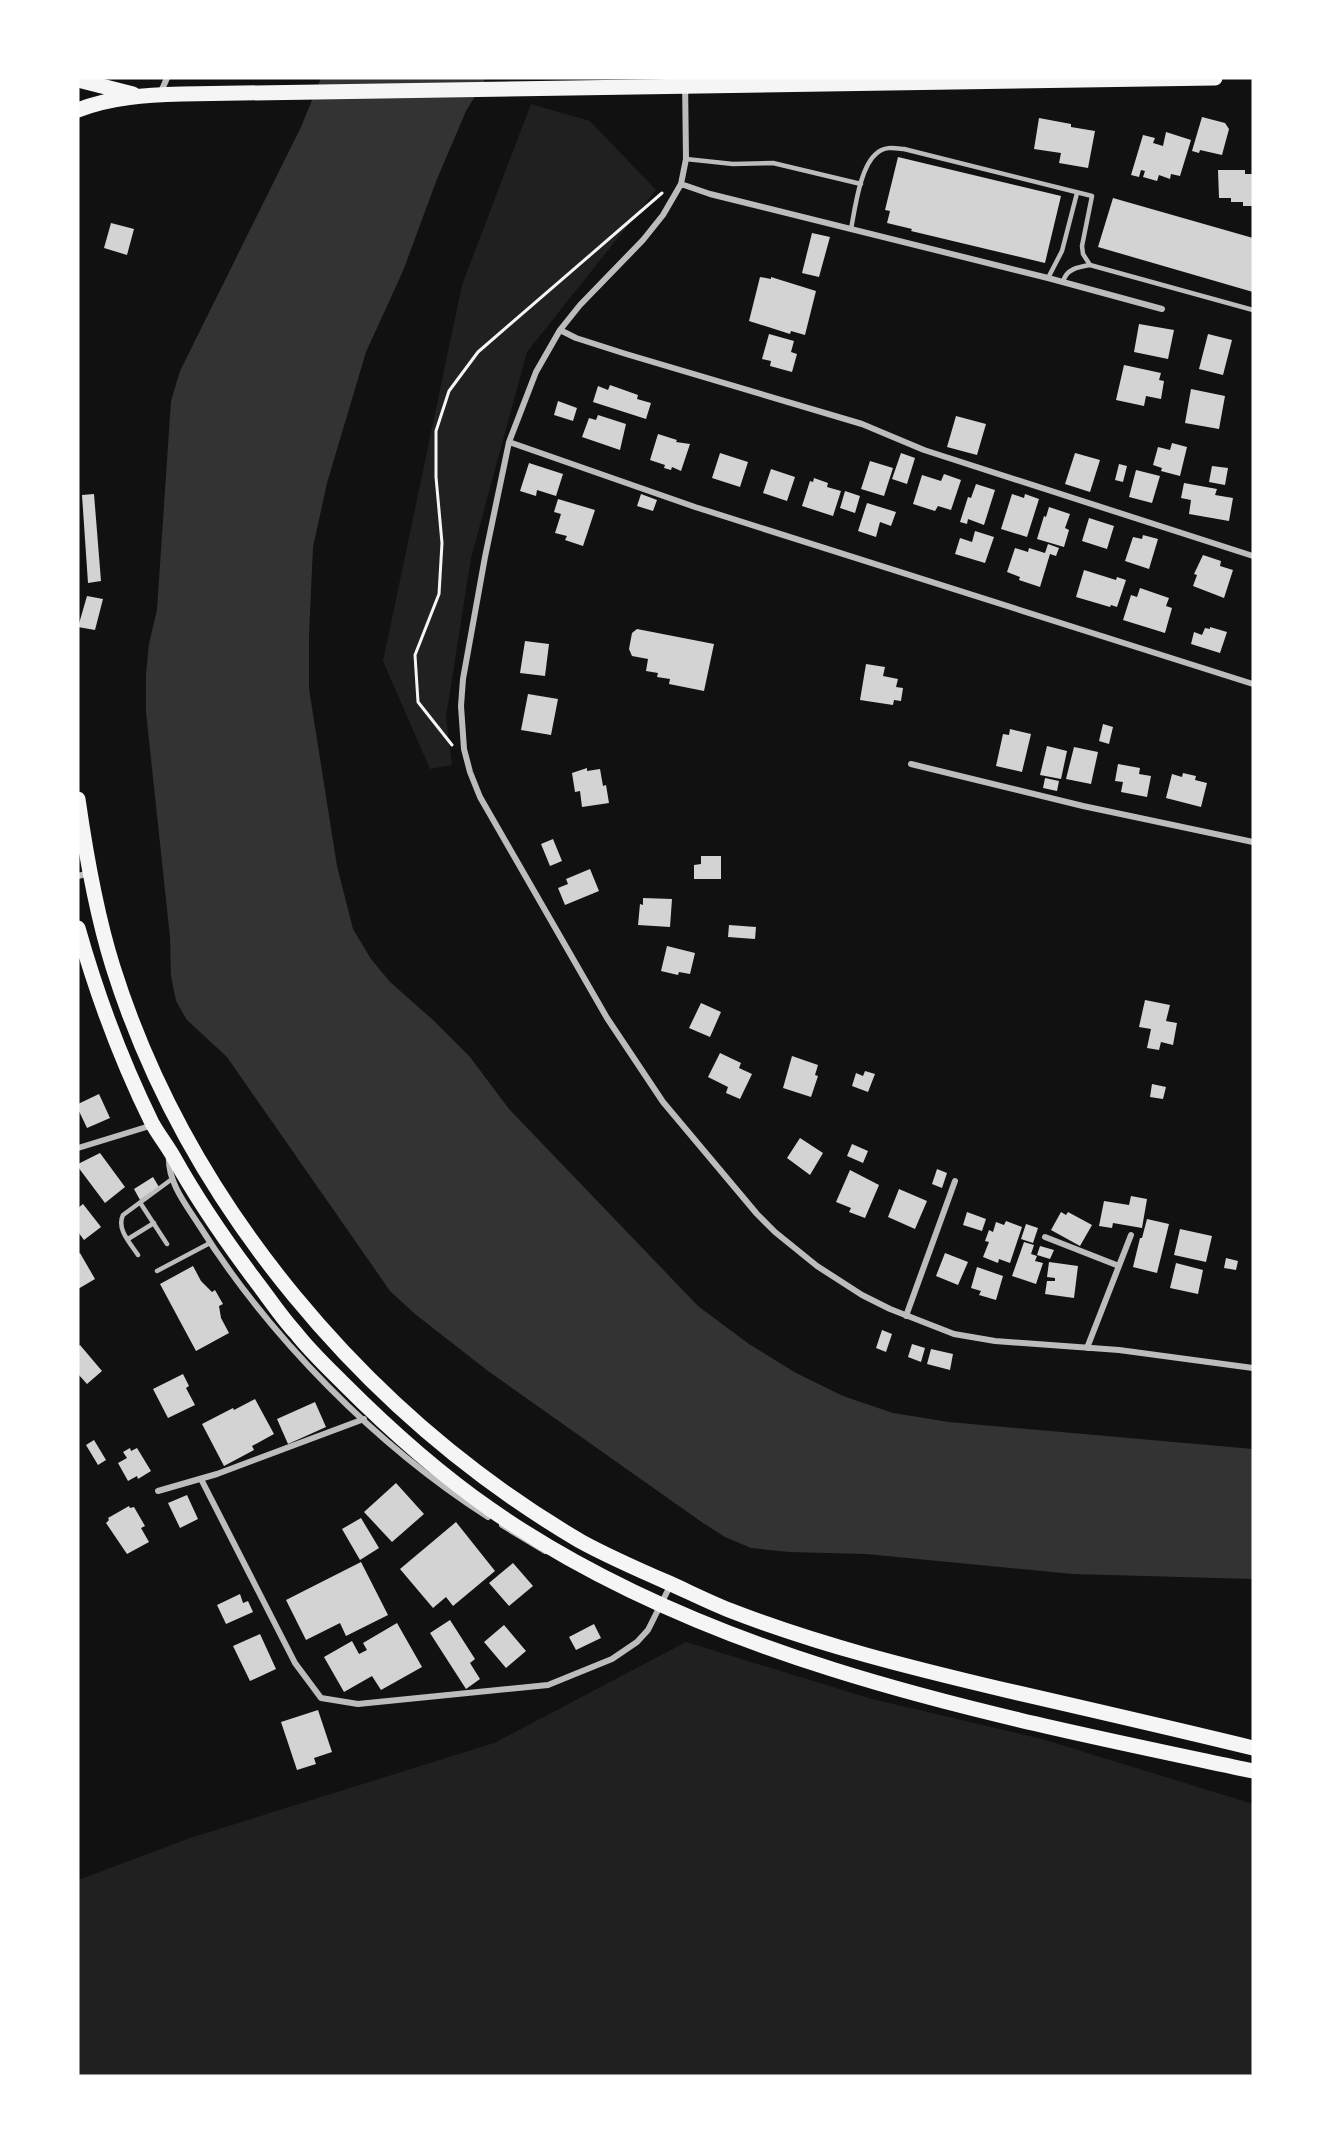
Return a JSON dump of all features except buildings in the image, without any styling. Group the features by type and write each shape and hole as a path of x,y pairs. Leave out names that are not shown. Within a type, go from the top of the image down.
{"main road":[{"path":"78,110 93,104 139,96 182,94 685,82 1215,78"},
{"path":"78,80 139,96"},
{"path":"78,799 84,874 113,970 136,1031 187,1137 238,1220 295,1296 352,1360 425,1430 546,1520 585,1544 761,1622 853,1652 914,1668 1253,1748"},
{"path":"78,928 112,1031 153,1125 229,1246 283,1318 369,1417 465,1491 560,1553 627,1589 701,1622 779,1652 888,1686 980,1710 1253,1772"}],"street":[{"path":"160,95 166,78"},
{"path":"685,82 686,159 681,184 663,215 643,240 580,305 560,330 536,372 509,442 485,556 463,679 461,726 466,755 480,797 607,1018 663,1102 704,1152 776,1232 817,1266 871,1300 954,1334 1253,1368"},
{"path":"681,184 710,194 1048,278 1162,309"},
{"path":"560,330 576,338 626,354 862,424 924,450 1253,556"},
{"path":"509,442 695,507 1253,684"},
{"path":"910,764 1083,806 1253,842"},
{"path":"78,1148 153,1125"},
{"path":"158,1491 201,1479 369,1417 281,1335 240,1285 210,1244 172,1179 168,1161 170,1150"},
{"path":"906,1316 955,1181"},
{"path":"1087,1348 1131,1235"},
{"path":"1045,1236 1119,1266"},
{"path":"201,1479 296,1663 321,1698 358,1704 548,1685 601,1665 629,1648 648,1630 671,1584"}],"lane":[{"path":"851,229 861,184 871,159 877,153 892,148 1092,196 1082,246 1083,254 1090,265"},
{"path":"686,159 733,164 773,163 861,184"},
{"path":"1048,278 1062,251 1077,193"},
{"path":"1063,282 1069,272 1090,265 1253,310"},
{"path":"138,1255 120,1226 120,1220 123,1215 172,1179"},
{"path":"141,1203 167,1244"},
{"path":"129,1239 154,1223"},
{"path":"157,1271 210,1244"}],"path":[{"path":"466,755 449,742 418,702 416,679 415,655 439,594 442,543 436,477 436,431 449,391 478,352 661,193 673,197"}],"shaded area":[{"path":"321,78 486,78 466,111 437,179 403,271 366,352 327,483 313,547 309,689 337,866 353,929 371,959 390,982 470,1057 509,1109 698,1306 749,1344 796,1373 843,1396 893,1413 949,1422 1253,1449 1253,1579 1073,1574 866,1554 789,1552 751,1548 725,1537 488,1371 415,1314 390,1291 227,1057 187,1020 176,1001 171,976 170,937 146,712 146,674 149,644 157,610 171,401 180,371 301,127"},
{"path":"531,104 590,121 656,190 527,352 471,558 446,717 452,765 430,769 383,661 462,285"},
{"path":"686,1642 872,1699 1042,1739 1253,1804 1253,2076 78,2076 78,1880 190,1838 494,1743"}]}
